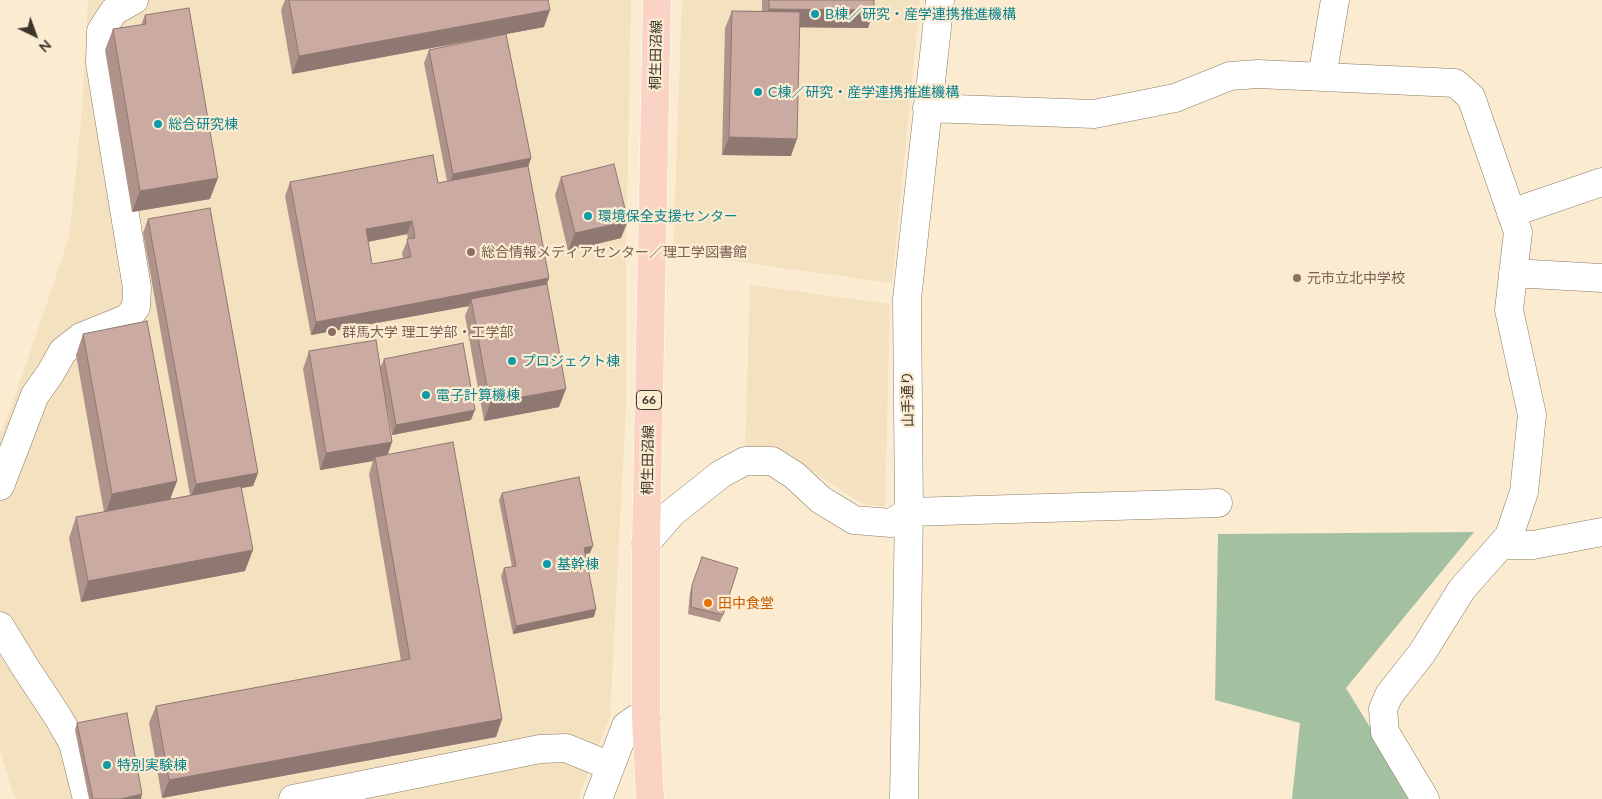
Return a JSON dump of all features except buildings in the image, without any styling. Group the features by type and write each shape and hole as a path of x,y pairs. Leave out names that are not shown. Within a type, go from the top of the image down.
{"main road":[{"name":"桐生田沼線","path":"650,799 646,718 646,543 657,0"}],"street":[{"path":"0,486 35,395 63,351 81,337 128,318 136,307 137,288 100,63 101,31 114,11 134,0"},
{"name":"山手通り","path":"904,799 909,512 907,299 940,0"},
{"path":"1322,77 1335,0"},
{"path":"927,108 1094,114 1175,98 1230,76 1258,74 1455,83 1471,97 1518,232 1509,310 1532,415 1524,492 1509,536 1462,589 1422,653 1389,695 1383,709 1385,732 1425,799"},
{"path":"1512,213 1602,182"},
{"path":"1513,273 1602,278"},
{"path":"646,543 672,513 721,474 745,461 772,461 794,475 821,500 854,520 891,523 909,512 1218,503"},
{"path":"1501,545 1533,545 1602,532"},
{"path":"0,626 73,743 87,799"},
{"path":"598,799 626,726 636,719 646,718"},
{"path":"293,799 540,749 566,748 610,766"}],"shaded area":[{"name":"群馬大学 理工学部・工学部","path":"88,0 631,0 626,263 626,407 610,716 578,799 16,799 0,751 0,435 69,238 82,110"},
{"path":"682,0 920,0 892,283 673,253"},
{"path":"750,285 890,304 885,507 863,504 777,449 745,450"}],"green space":[{"path":"1474,532 1346,688 1414,799 1292,799 1300,723 1215,700 1218,534"}],"place":[{"name":"B棟／研究・産学連携推進機構","path":"815,14"},
{"name":"C棟／研究・産学連携推進機構","path":"758,92"},
{"name":"総合研究棟","path":"158,124"},
{"name":"環境保全支援センター","path":"588,216"},
{"name":"総合情報メディアセンター／理工学図書館","path":"471,252"},
{"name":"元市立北中学校","path":"1297,278"},
{"name":"群馬大学 理工学部・工学部","path":"332,332"},
{"name":"プロジェクト棟","path":"512,361"},
{"name":"電子計算機棟","path":"426,395"},
{"name":"基幹棟","path":"547,564"},
{"name":"田中食堂","path":"708,603"},
{"name":"特別実験棟","path":"107,765"}]}
